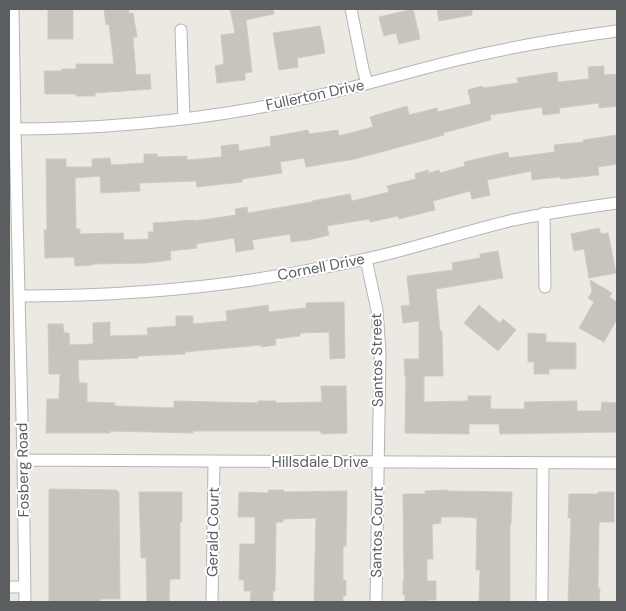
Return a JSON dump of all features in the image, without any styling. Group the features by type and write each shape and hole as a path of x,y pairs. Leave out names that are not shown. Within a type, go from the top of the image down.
{"street":[{"name":"Fosberg Road","path":"13,9 12,129 20,296 24,602"},
{"path":"351,9 367,84"},
{"path":"181,30 184,119"},
{"name":"Fullerton Drive","path":"12,129 106,127 184,119 283,103 337,92 457,60 516,47 617,31"},
{"name":"Cornell Drive","path":"20,296 135,293 186,289 286,274 366,259 544,213 617,203"},
{"path":"544,213 545,287"},
{"name":"Santos Street","path":"366,259 375,298 379,329 378,462"},
{"name":"Hillsdale Drive","path":"23,460 617,463"},
{"name":"Gerald Court","path":"212,602 214,462"},
{"name":"Santos Court","path":"376,602 378,462"},
{"path":"542,602 543,464"},
{"path":"9,588 24,587"}],"building":[{"path":"48,9 73,9 73,39 48,39"},
{"path":"104,9 129,9 129,14 133,13 137,37 133,37 136,75 150,74 151,89 95,93 95,96 45,94 44,71 76,69 76,64 114,64 109,24 106,25"},
{"path":"230,9 273,9 274,14 246,20 252,72 245,73 245,80 217,83 215,66 224,64 221,35 235,33"},
{"path":"413,9 420,39 399,44 396,33 384,36 379,17"},
{"path":"437,9 472,9 472,15 439,21"},
{"path":"320,26 325,53 297,58 298,67 279,70 273,33"},
{"path":"604,66 604,75 617,74 617,106 599,108 599,103 559,108 560,113 543,115 542,107 490,115 491,120 355,159 306,167 304,158 280,162 282,173 242,179 242,182 197,187 196,181 139,183 140,191 101,193 100,176 75,178 76,229 80,229 80,234 123,233 124,240 149,239 148,232 154,232 153,223 195,221 236,215 235,209 247,207 248,213 350,194 352,201 389,192 387,186 416,179 415,174 428,170 429,173 439,170 440,173 465,166 464,162 508,152 509,158 555,152 554,145 584,142 583,140 617,135 617,164 598,167 599,175 532,180 531,171 487,180 490,195 472,199 470,191 433,201 435,210 399,219 398,216 370,222 369,219 327,226 329,235 308,240 291,242 290,234 252,240 254,249 236,252 234,238 196,244 197,248 170,251 171,260 146,263 75,266 74,257 45,258 44,230 47,230 46,159 66,159 66,167 92,167 92,159 110,158 111,165 144,163 144,154 157,154 158,157 187,156 187,160 222,157 221,146 238,144 239,151 271,146 270,137 308,130 309,134 338,130 339,136 373,127 370,117 407,106 409,115 437,108 438,112 471,104 468,90 482,86 483,88 518,83 517,78 557,72 558,82 589,79 588,67"},
{"path":"599,228 601,234 608,233 616,273 589,278 584,249 574,251 571,234"},
{"path":"498,251 503,278 436,289 440,331 442,331 443,376 424,376 424,402 468,401 468,396 491,396 490,409 525,409 524,402 577,401 577,411 601,411 602,402 617,403 617,432 500,434 499,424 469,424 469,434 405,433 406,377 404,359 419,359 419,321 403,323 401,306 410,305 407,276 453,270 452,263 480,258 480,254"},
{"path":"590,280 612,293 609,297 617,302 617,319 604,342 579,328 594,302 588,298 592,292"},
{"path":"344,302 345,358 330,359 329,332 300,333 300,336 275,339 276,345 261,347 261,345 185,352 185,354 138,356 138,358 78,360 79,383 87,383 87,402 115,403 115,406 174,408 174,401 322,402 321,386 346,386 347,433 321,434 321,431 193,431 193,433 110,431 110,433 46,433 47,399 59,399 60,374 49,374 48,324 63,324 64,333 69,333 70,345 93,344 93,323 110,322 110,336 148,335 147,328 176,326 176,316 193,316 193,324 227,321 226,311 268,305 269,312 306,308 306,303"},
{"path":"479,305 500,323 503,319 516,330 498,351 464,323"},
{"path":"528,333 546,334 546,342 576,343 576,369 549,369 549,374 534,374 534,362 528,362"},
{"path":"49,489 117,490 119,492 120,599 100,599 100,602 49,602"},
{"path":"268,490 284,490 284,492 347,491 346,546 343,546 343,580 346,580 346,596 343,596 343,602 314,601 316,518 283,519 283,522 276,522 275,591 273,591 273,602 250,602 251,591 244,591 244,580 239,580 240,544 255,544 255,517 238,517 239,492 268,493"},
{"path":"425,491 512,492 510,602 479,602 480,570 476,570 477,518 441,517 441,523 432,524 433,559 427,559 427,581 436,581 436,600 429,600 429,602 405,602 405,595 403,595 403,494 425,494"},
{"path":"139,492 182,492 180,579 170,579 169,602 147,602 146,558 141,558"},
{"path":"598,492 614,492 614,522 599,522 599,602 568,602 571,518 568,518 569,494 598,494"}]}
